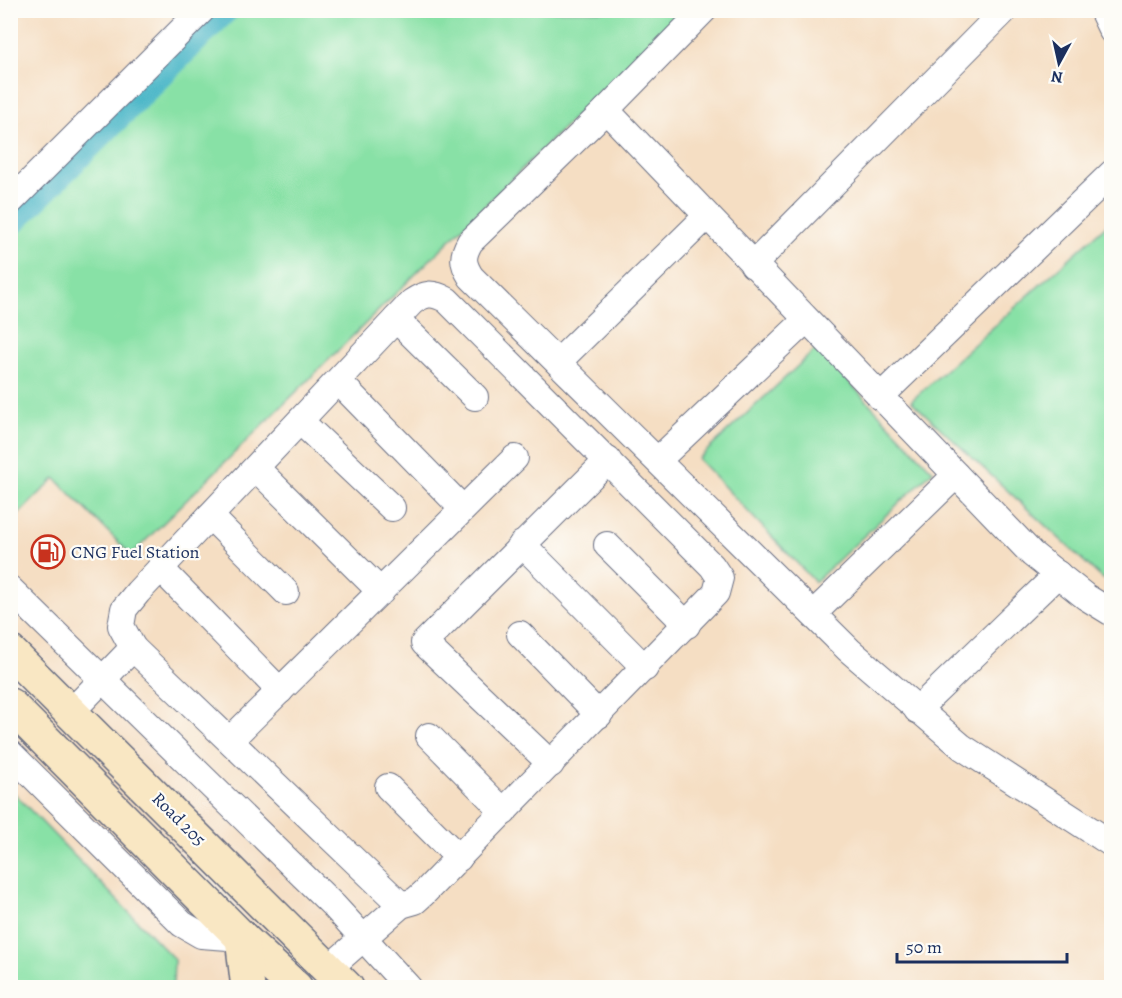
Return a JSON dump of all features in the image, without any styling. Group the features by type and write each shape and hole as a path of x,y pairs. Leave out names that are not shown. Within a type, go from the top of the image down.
{"main road":[{"name":"Road 205","path":"10,652 337,978"},
{"path":"10,705 242,938 296,987"},
{"path":"242,938 248,987"}],"street":[{"path":"10,202 202,10"},
{"path":"704,10 606,110 470,242 464,252 463,264 471,277 813,615 917,710 962,747 1112,844"},
{"path":"753,265 1005,10"},
{"path":"1102,10 1112,31"},
{"path":"606,110 1032,554 1112,613"},
{"path":"880,397 1112,173"},
{"path":"558,362 707,216"},
{"path":"337,978 362,937 402,904 415,901 459,858 687,625 716,593 720,578 712,566 608,460 447,300 436,294 424,294 396,320 160,568 124,609 121,627 133,648 402,904"},
{"path":"396,320 475,397"},
{"path":"658,460 806,320"},
{"path":"338,381 464,509"},
{"path":"300,421 392,508"},
{"path":"230,740 515,458"},
{"path":"551,764 424,643 608,460"},
{"path":"256,468 381,592"},
{"path":"813,615 956,475"},
{"path":"210,516 286,592"},
{"path":"522,544 645,668"},
{"path":"607,545 687,625"},
{"path":"160,568 280,691"},
{"path":"917,710 1058,574"},
{"path":"10,589 334,906 409,987"},
{"path":"520,634 599,715"},
{"path":"71,712 133,648"},
{"path":"429,736 504,812"},
{"path":"10,753 182,924 201,935 242,938"},
{"path":"388,786 459,858"}],"green space":[{"path":"206,11 682,11 131,555 55,478 11,522 11,203"},
{"path":"1111,221 1111,582 1102,578 911,401"},
{"path":"817,348 933,471 815,582 698,459"},
{"path":"10,789 174,959 173,987 11,987"}],"waterway":[{"path":"10,226 227,10"}],"place":[{"name":"CNG Fuel Station","path":"48,552"}]}
